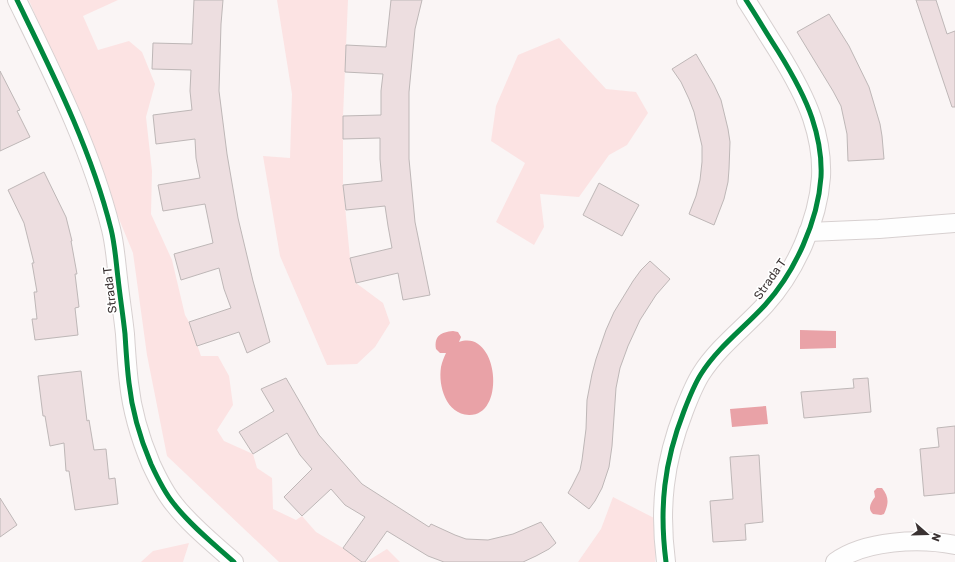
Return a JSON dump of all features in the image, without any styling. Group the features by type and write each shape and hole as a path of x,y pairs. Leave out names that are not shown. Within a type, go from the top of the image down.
{"street":[{"name":"Strada T","path":"17,0 58,83 92,167 102,197 111,230 116,262 132,405 147,454 158,478 173,504 201,533 234,562"},
{"name":"Strada T","path":"666,562 662,525 663,493 671,449 680,420 695,384 707,364 720,348 765,305 789,272 800,252 808,232 814,214 821,177 817,136 812,117 795,78 746,0"},
{"path":"808,232 878,229 955,223"},
{"path":"835,562 854,552 874,546 888,544 930,542 955,545"}],"shaded area":[{"path":"29,0 118,0 83,16 98,50 129,41 142,52 155,84 146,117 152,171 151,214 172,260 185,315 201,356 218,356 229,376 233,405 217,430 224,441 253,454 257,468 272,478 273,509 296,520 302,516 316,532 343,548 362,562 279,562 167,456 147,355 133,253"},
{"path":"277,0 348,0 343,116 343,185 350,258 356,283 383,303 390,323 375,347 357,364 327,365 280,256 263,156 290,158 292,94"},
{"path":"559,38 606,89 636,92 648,113 627,145 609,155 579,197 540,194 544,227 534,245 496,222 525,163 491,141 496,106 518,55"},
{"path":"800,330 836,331 836,348 800,349"},
{"path":"445,332 458,332 461,337 459,342 472,341 482,348 489,359 493,374 493,389 489,402 481,412 469,415 454,410 445,398 442,390 440,374 446,353 440,353 436,349 436,341 439,336"},
{"path":"766,406 768,424 732,427 730,409"},
{"path":"877,488 882,488 888,500 884,514 881,515 873,514 870,510 871,503 875,497 874,491"},
{"path":"613,497 656,519 655,562 578,562 601,529"},
{"path":"189,543 183,562 141,562 153,551"},
{"path":"387,549 400,562 366,562"}],"building":[{"path":"194,0 223,0 219,91 227,154 238,218 253,281 270,342 247,353 239,332 197,346 189,322 231,308 224,289 219,268 181,280 174,254 213,243 205,204 163,211 158,185 200,178 196,158 195,139 156,144 153,115 192,110 190,91 191,70 152,69 153,43 192,44"},
{"path":"391,0 422,0 415,29 409,92 409,159 415,222 430,295 403,300 398,273 356,283 350,258 392,248 385,206 346,210 343,185 382,181 380,138 343,139 343,116 381,115 383,74 345,72 346,45 386,47"},
{"path":"916,0 936,0 947,34 955,31 955,107 952,107"},
{"path":"829,14 849,46 869,87 880,124 884,159 848,161 847,134 841,106 797,32"},
{"path":"696,54 721,100 730,142 728,182 724,199 714,225 689,214 700,180 702,146 694,112 689,99 681,82 672,69"},
{"path":"0,71 20,110 17,111 30,137 0,151"},
{"path":"44,172 66,217 72,241 77,274 75,274 79,307 75,308 78,335 35,340 32,319 37,319 34,292 37,292 32,263 34,263 24,223 8,190"},
{"path":"599,183 639,205 622,236 583,215"},
{"path":"650,261 670,279 656,295 640,320 620,368 616,388 609,467 602,488 589,509 568,493 580,470 586,429 587,400 592,374 606,330 614,312 633,281"},
{"path":"81,371 87,421 89,420 94,450 106,449 109,479 115,478 118,504 75,510 69,471 66,471 64,443 50,446 45,416 43,416 38,376"},
{"path":"286,378 319,435 362,484 429,527 431,524 466,539 488,540 513,534 541,522 556,543 549,549 523,562 444,562 428,556 387,531 365,562 362,562 343,548 365,517 345,505 331,489 302,516 284,497 312,469 300,455 287,433 253,454 239,432 274,411 261,389"},
{"path":"868,378 871,412 804,418 801,392 854,388 853,379"},
{"path":"955,426 955,493 924,496 920,449 939,447 937,428"},
{"path":"759,455 763,522 745,524 746,540 713,542 710,501 733,499 730,457"},
{"path":"0,498 17,525 0,537"}],"cycle path":[{"path":"17,0 70,112 103,199 114,247 125,334 130,393 137,424 147,454 161,484 174,504 195,527 234,562"},
{"path":"666,562 663,523 665,485 677,430 690,396 698,378 715,355 765,305 786,277 795,262 810,228 819,194 821,177 820,154 816,132 809,109 792,75 746,0"}]}
